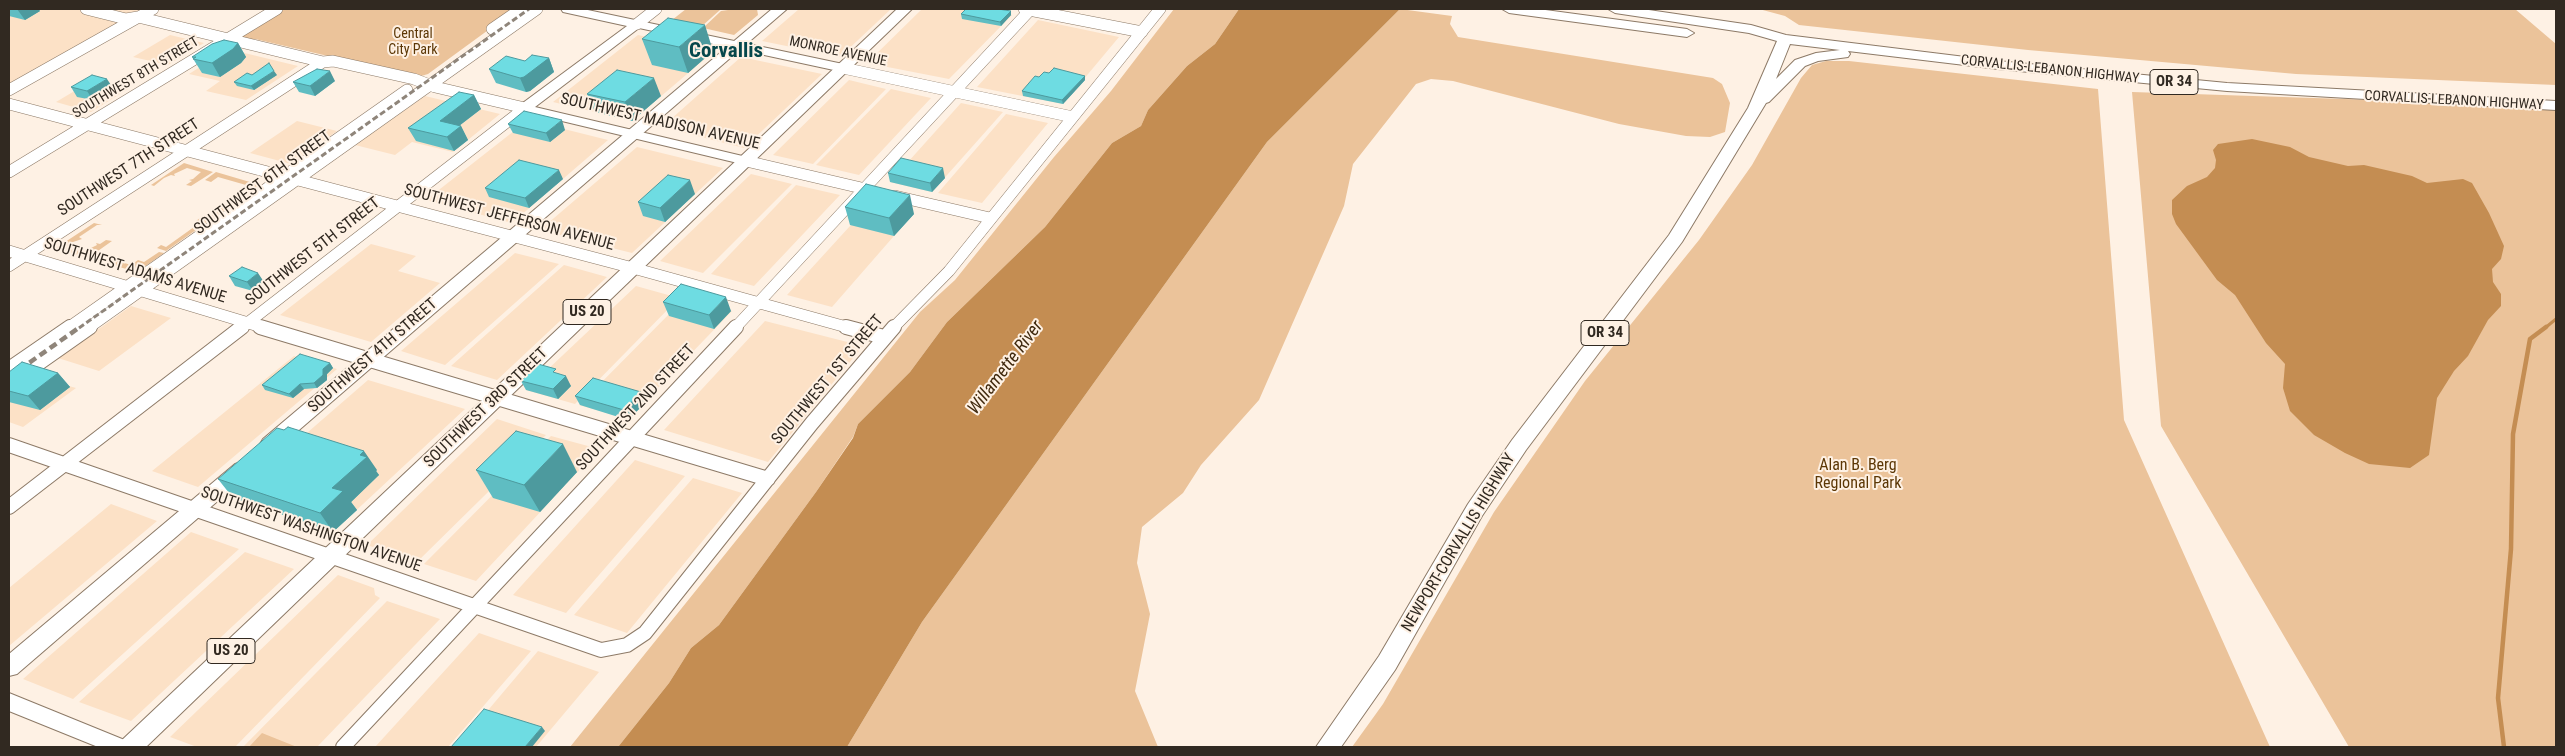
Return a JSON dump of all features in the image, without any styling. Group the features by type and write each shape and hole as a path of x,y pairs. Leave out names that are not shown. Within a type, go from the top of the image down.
{"highway":[{"path":"737,46 780,9"},
{"name":"US 20","path":"843,68 905,9"},
{"path":"1509,9 1752,42 1785,39"},
{"name":"CORVALLIS-LEBANON HIGHWAY","path":"1615,9 1751,29 1785,39 1894,53 2227,87 2556,106"},
{"name":"NEWPORT-CORVALLIS HIGHWAY","path":"1328,747 1387,663 1475,510 1519,445 1676,238 1756,108 1785,39"},
{"name":"SOUTHWEST 4TH STREET","path":"9,668 737,46"},
{"name":"OR 34","path":"1756,108 1792,69 1806,60 1825,55 1894,53"},
{"name":"SOUTHWEST 3RD STREET","path":"130,747 843,68"}],"main road":[{"name":"MONROE AVENUE","path":"567,9 843,68"},
{"name":"SOUTHWEST 5TH STREET","path":"525,108 637,24"},
{"name":"SOUTHWEST MADISON AVENUE","path":"525,108 746,161"},
{"path":"9,702 120,747"}],"street":[{"name":"SOUTHWEST MADISON AVENUE","path":"86,9 126,19 138,18 323,62 332,61 525,108"},
{"path":"131,9 140,11 138,18"},
{"path":"9,90 153,9"},
{"name":"SOUTHWEST 8TH STREET","path":"9,172 277,9"},
{"name":"SOUTHWEST 6TH STREET","path":"9,384 297,179 520,9"},
{"name":"SOUTHWEST 6TH STREET","path":"9,369 282,175 537,9"},
{"path":"637,24 656,9"},
{"path":"1028,9 1142,32"},
{"name":"SOUTHWEST 2ND STREET","path":"342,747 633,438 1028,9"},
{"name":"SOUTHWEST 1ST STREET","path":"601,650 627,645 644,633 884,337 914,304 949,271 1160,9"},
{"name":"SOUTHWEST 7TH STREET","path":"9,266 323,62"},
{"name":"MONROE AVENUE","path":"843,68 1072,117"},
{"name":"SOUTHWEST JEFFERSON AVENUE","path":"9,104 513,236 884,337"},
{"name":"SOUTHWEST 5TH STREET","path":"9,507 525,108"},
{"name":"SOUTHWEST MADISON AVENUE","path":"746,161 990,218"},
{"name":"SOUTHWEST ADAMS AVENUE","path":"9,251 768,479"},
{"name":"SOUTHWEST WASHINGTON AVENUE","path":"9,445 601,650"}],"shaded area":[{"path":"9,9 145,9 9,85"},
{"path":"799,9 891,9 840,57 762,41"},
{"path":"922,9 977,9 1012,15 949,79 867,63"},
{"path":"1038,20 1119,37 1063,104 977,87"},
{"path":"170,35 204,43 168,65 133,57"},
{"path":"638,35 714,51 632,121 553,102"},
{"path":"228,49 298,66 246,100 206,91 220,81 189,74"},
{"path":"741,57 822,74 744,148 662,127"},
{"path":"93,80 128,89 91,112 56,102"},
{"path":"849,80 886,89 813,164 773,155"},
{"path":"891,89 931,98 859,175 816,165"},
{"path":"425,96 500,114 453,152 412,142 395,155 355,145"},
{"path":"961,103 1003,112 932,192 890,182"},
{"path":"1006,114 1048,123 982,203 938,193"},
{"path":"528,120 608,140 512,223 426,200"},
{"path":"297,121 337,131 291,164 250,153"},
{"path":"637,147 723,168 632,253 540,230"},
{"path":"751,174 792,184 703,273 660,261"},
{"path":"796,185 840,195 754,286 711,274"},
{"path":"871,203 914,213 832,307 787,295"},
{"path":"371,244 416,256 398,271 440,283 371,342 280,315"},
{"path":"515,253 559,264 445,365 401,351"},
{"path":"564,265 607,277 497,380 451,366"},
{"path":"636,286 679,298 575,404 526,390"},
{"path":"685,298 732,311 628,419 579,405"},
{"path":"131,306 171,318 99,371 58,358"},
{"path":"765,321 863,346 768,462 664,430"},
{"path":"294,356 337,369 198,487 152,471"},
{"path":"34,376 76,388 23,427 9,422 9,393"},
{"path":"368,380 465,409 333,532 232,498"},
{"path":"497,419 546,435 417,562 367,545"},
{"path":"551,436 599,449 476,581 424,564"},
{"path":"635,460 685,476 566,613 513,595"},
{"path":"693,478 742,493 627,633 574,615"},
{"path":"111,504 157,521 9,646 9,588"},
{"path":"191,532 239,549 73,699 23,679"},
{"path":"245,552 294,569 131,721 79,702"},
{"path":"338,575 374,588 375,595 380,598 235,747 197,747 170,737"},
{"path":"387,601 440,619 317,747 243,747"},
{"path":"479,633 531,651 448,747 375,747"},
{"path":"538,651 599,672 536,747 457,747"}],"green space":[{"name":"Central City Park","path":"285,9 517,9 428,74 418,77 255,39 242,41 237,38"},
{"path":"686,9 720,10 702,26 672,20"},
{"path":"757,9 758,15 734,35 703,28 721,11"},
{"path":"1174,9 1239,9 1215,44 1187,66 1148,110 1141,126 1112,143 1045,227 947,322 910,372 858,424 853,437 816,492 719,625 691,648 669,683 618,747 570,747 920,312 955,280 1054,157 1111,91"},
{"path":"1400,9 1452,16 1450,24 1458,37 1713,78 1722,84 1730,103 1725,132 1710,137 1686,136 1619,124 1453,81 1431,79 1416,84 1353,164 1344,206 1259,400 1201,465 1183,493 1142,527 1137,563 1150,614 1135,691 1158,747 847,747 922,622 1267,142"},
{"path":"1759,9 2515,9 2556,44 2556,85 2296,74 2028,50 1799,25 1785,16"},
{"name":"Alan B. Berg Regional Park","path":"1826,61 1849,61 2098,89 2124,420 2270,747 1352,747 1383,704 1494,512 1585,381 1699,240 1752,165 1801,78 1812,65"},
{"path":"2132,92 2556,106 2556,747 2349,747 2161,426"},
{"path":"184,163 213,172 191,186 186,185 192,181 189,180 201,172 187,168 174,174 175,176 171,175 164,178 154,186 151,185"},
{"path":"216,172 260,185 166,251 157,248 161,245 166,247 201,222 196,221 200,218 205,220 245,191 240,190 246,185 218,177 211,182 205,180"},
{"path":"94,223 102,225 97,225 79,237 82,239 70,243 73,245 69,248 83,252 97,245 96,243 100,244 106,240 112,241 88,258 56,248"},
{"path":"159,252 164,253 137,272 105,263 120,256 115,260 131,265 138,260 144,262"},
{"path":"262,733 297,747 249,747"}],"water":[{"name":"Willamette River","path":"1239,9 1400,9 1267,142 922,622 847,747 618,747 669,683 691,648 719,625 816,492 853,438 858,424 910,372 947,322 1045,227 1112,143 1141,126 1148,110 1187,66 1215,44"},
{"path":"2252,139 2290,147 2309,157 2348,166 2364,165 2412,176 2427,183 2463,179 2472,183 2489,213 2504,246 2501,259 2492,269 2493,282 2501,294 2501,306 2488,320 2468,356 2454,371 2437,398 2429,455 2410,468 2369,464 2345,453 2314,435 2290,411 2283,388 2285,364 2266,343 2235,295 2217,280 2176,224 2172,214 2172,200 2187,186 2207,177 2215,168 2216,160 2213,150 2218,144"}],"building":[{"path":"966,9 1011,11 1000,22 961,14"},
{"path":"668,18 705,25 679,47 642,39"},
{"path":"224,40 238,43 233,49 212,63 193,59 196,57 192,57 212,44"},
{"path":"532,55 549,58 524,77 520,78 489,69 506,56 525,61"},
{"path":"269,63 274,71 251,86 234,82 247,73 252,75"},
{"path":"1054,68 1085,76 1062,100 1022,91 1035,76 1039,77 1044,72 1049,73"},
{"path":"317,69 330,71 310,86 293,82"},
{"path":"617,70 654,78 625,102 587,94"},
{"path":"92,75 107,79 87,91 71,87"},
{"path":"459,92 474,95 440,121 461,126 447,137 408,128"},
{"path":"524,111 562,120 546,133 508,124"},
{"path":"901,158 943,168 930,183 888,173"},
{"path":"519,160 559,170 525,198 485,188"},
{"path":"668,175 690,180 660,208 638,202"},
{"path":"866,184 910,195 889,218 845,207"},
{"path":"242,267 258,273 247,282 229,276"},
{"path":"681,284 726,297 709,315 663,302"},
{"path":"300,354 330,363 323,369 323,375 314,383 300,384 289,394 262,385"},
{"path":"22,362 58,373 28,396 9,391 9,372"},
{"path":"538,364 556,369 553,372 566,376 553,389 521,381"},
{"path":"593,378 641,392 624,410 575,396"},
{"path":"288,427 364,451 360,455 367,457 332,488 343,491 320,513 218,479 277,428 284,430"},
{"path":"516,431 563,444 524,485 476,470"},
{"path":"484,709 542,727 525,747 451,747"}],"waterway":[{"path":"2545,328 2556,319"},
{"path":"2504,747 2498,698 2511,549 2513,434 2530,339 2546,327"}],"railway":[{"path":"79,328 529,9"},
{"path":"9,377 80,327"}],"district":[{"name":"Corvallis","path":"726,52"}]}
